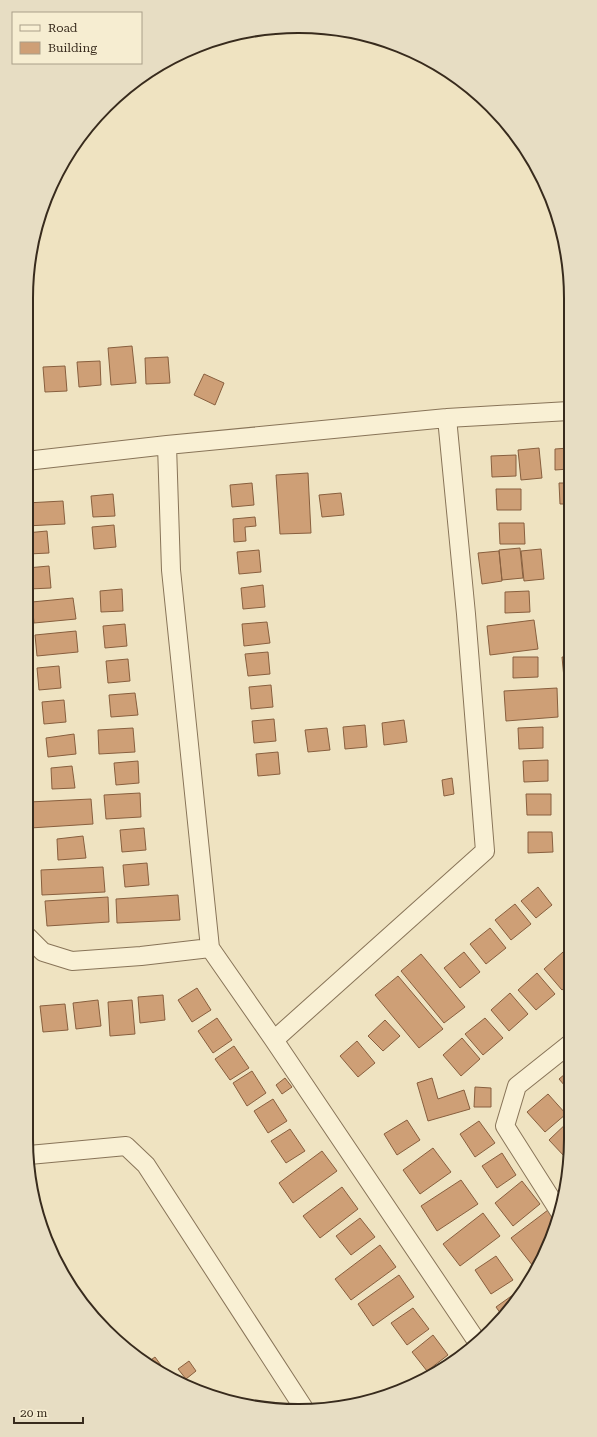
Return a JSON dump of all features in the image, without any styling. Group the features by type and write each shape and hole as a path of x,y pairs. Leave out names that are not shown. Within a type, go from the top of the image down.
{"street":[{"path":"33,460 167,445 448,418 564,411"},
{"path":"274,1040 485,851 466,614 448,418"},
{"path":"167,445 171,570 210,948 274,1040 474,1338"},
{"path":"33,942 43,952 72,962 210,948"},
{"path":"555,1205 505,1126 517,1086 564,1049"},
{"path":"34,1155 126,1146 146,1165 301,1404"}],"building":[{"path":"132,346 136,383 111,385 108,348"},
{"path":"168,357 170,383 146,384 145,358"},
{"path":"100,361 101,385 79,387 77,362"},
{"path":"65,366 67,391 45,392 43,367"},
{"path":"204,374 224,383 215,405 194,395"},
{"path":"539,448 542,478 521,480 518,450"},
{"path":"564,448 564,469 555,470 555,449"},
{"path":"516,455 516,476 492,477 491,456"},
{"path":"308,473 311,533 280,534 276,475"},
{"path":"252,483 254,505 232,507 230,485"},
{"path":"559,483 564,483 564,504 560,504"},
{"path":"496,489 521,489 521,510 497,510"},
{"path":"341,493 344,515 322,517 319,495"},
{"path":"113,494 115,516 93,517 91,496"},
{"path":"63,501 65,524 33,526 33,503"},
{"path":"255,517 256,526 245,527 246,541 234,542 233,519"},
{"path":"499,523 524,523 525,544 500,544"},
{"path":"114,525 116,547 94,549 92,527"},
{"path":"47,531 49,553 33,554 33,532"},
{"path":"520,548 523,578 502,580 499,550"},
{"path":"541,549 544,579 524,581 521,551"},
{"path":"259,550 261,572 239,574 237,552"},
{"path":"499,551 502,581 482,584 478,553"},
{"path":"49,566 51,588 33,589 33,567"},
{"path":"263,585 265,607 243,609 241,588"},
{"path":"122,589 123,611 101,612 100,591"},
{"path":"529,591 530,612 505,613 505,592"},
{"path":"73,598 76,619 34,623 33,602"},
{"path":"534,620 538,649 490,655 487,626"},
{"path":"267,622 270,643 244,646 242,624"},
{"path":"125,624 127,646 105,648 103,626"},
{"path":"76,631 78,652 37,656 35,635"},
{"path":"268,652 270,674 248,676 245,654"},
{"path":"513,657 538,657 538,677 513,678"},
{"path":"562,657 564,657 564,678"},
{"path":"128,659 130,681 108,683 106,661"},
{"path":"59,666 61,688 39,690 37,668"},
{"path":"271,685 273,707 251,709 249,687"},
{"path":"557,688 558,717 506,721 504,691"},
{"path":"135,693 138,715 111,717 109,695"},
{"path":"64,700 66,722 44,724 42,702"},
{"path":"274,719 276,741 254,743 252,721"},
{"path":"404,720 407,742 384,745 382,723"},
{"path":"365,725 367,747 345,749 343,727"},
{"path":"543,727 543,748 519,749 518,728"},
{"path":"133,728 135,752 99,754 98,730"},
{"path":"327,728 330,750 308,752 305,730"},
{"path":"74,734 76,754 48,757 46,738"},
{"path":"278,752 280,774 258,776 256,754"},
{"path":"548,760 548,781 524,782 523,761"},
{"path":"138,761 139,783 116,785 114,763"},
{"path":"72,766 75,788 52,789 51,768"},
{"path":"452,778 454,794 444,796 442,780"},
{"path":"140,793 141,817 106,819 104,795"},
{"path":"526,794 551,794 551,815 527,815"},
{"path":"91,799 93,824 33,828 33,802"},
{"path":"144,828 146,850 122,852 120,830"},
{"path":"528,832 552,832 553,852 528,853"},
{"path":"83,836 86,858 58,860 57,839"},
{"path":"147,863 149,885 125,887 123,865"},
{"path":"103,867 105,892 42,895 41,870"},
{"path":"538,887 552,905 536,918 521,901"},
{"path":"178,895 180,920 117,923 116,899"},
{"path":"108,897 109,922 47,926 45,901"},
{"path":"515,904 531,924 511,940 495,920"},
{"path":"490,928 506,948 486,964 470,944"},
{"path":"464,952 480,972 460,988 444,968"},
{"path":"563,952 564,988 562,990 544,969"},
{"path":"421,954 465,1007 444,1023 401,971"},
{"path":"537,973 555,994 536,1010 518,990"},
{"path":"398,976 443,1029 419,1048 375,995"},
{"path":"197,988 211,1010 192,1022 178,1000"},
{"path":"510,993 528,1014 509,1031 491,1010"},
{"path":"163,995 165,1020 140,1023 138,997"},
{"path":"98,1000 101,1026 76,1029 73,1003"},
{"path":"132,1000 135,1034 110,1036 108,1002"},
{"path":"65,1004 68,1030 43,1032 40,1006"},
{"path":"217,1018 232,1040 213,1053 198,1031"},
{"path":"485,1018 503,1038 483,1055 465,1034"},
{"path":"385,1020 400,1036 383,1051 368,1036"},
{"path":"462,1038 480,1059 461,1076 443,1055"},
{"path":"357,1041 375,1063 358,1077 340,1056"},
{"path":"234,1046 249,1068 230,1080 215,1059"},
{"path":"252,1071 266,1093 247,1106 233,1083"},
{"path":"564,1075 564,1085 559,1079"},
{"path":"285,1078 292,1087 282,1094 276,1085"},
{"path":"432,1078 438,1099 464,1090 470,1109 428,1121 417,1083"},
{"path":"475,1087 491,1088 491,1107 474,1107"},
{"path":"548,1094 564,1112 564,1116 545,1132 527,1112"},
{"path":"273,1099 287,1121 268,1133 254,1111"},
{"path":"407,1120 420,1140 397,1155 384,1134"},
{"path":"479,1121 495,1143 475,1157 460,1134"},
{"path":"564,1126 563,1155 549,1140"},
{"path":"290,1129 305,1151 286,1163 271,1141"},
{"path":"433,1148 451,1172 420,1194 403,1170"},
{"path":"322,1151 337,1171 293,1203 279,1183"},
{"path":"502,1153 516,1175 497,1188 482,1166"},
{"path":"461,1180 478,1204 437,1231 421,1206"},
{"path":"522,1181 540,1204 513,1226 495,1203"},
{"path":"342,1187 358,1209 320,1238 303,1216"},
{"path":"548,1210 552,1216 544,1240 532,1265 511,1238"},
{"path":"483,1213 500,1236 460,1266 443,1244"},
{"path":"360,1218 375,1237 351,1255 336,1236"},
{"path":"380,1245 396,1267 351,1300 335,1279"},
{"path":"496,1256 513,1280 491,1294 475,1270"},
{"path":"399,1275 414,1297 373,1326 358,1304"},
{"path":"512,1295 500,1312 496,1307"},
{"path":"413,1308 429,1329 407,1345 391,1323"},
{"path":"433,1335 448,1355 427,1371 412,1352"},
{"path":"155,1357 161,1365 152,1359"},
{"path":"189,1361 196,1371 186,1379 178,1369"}]}
